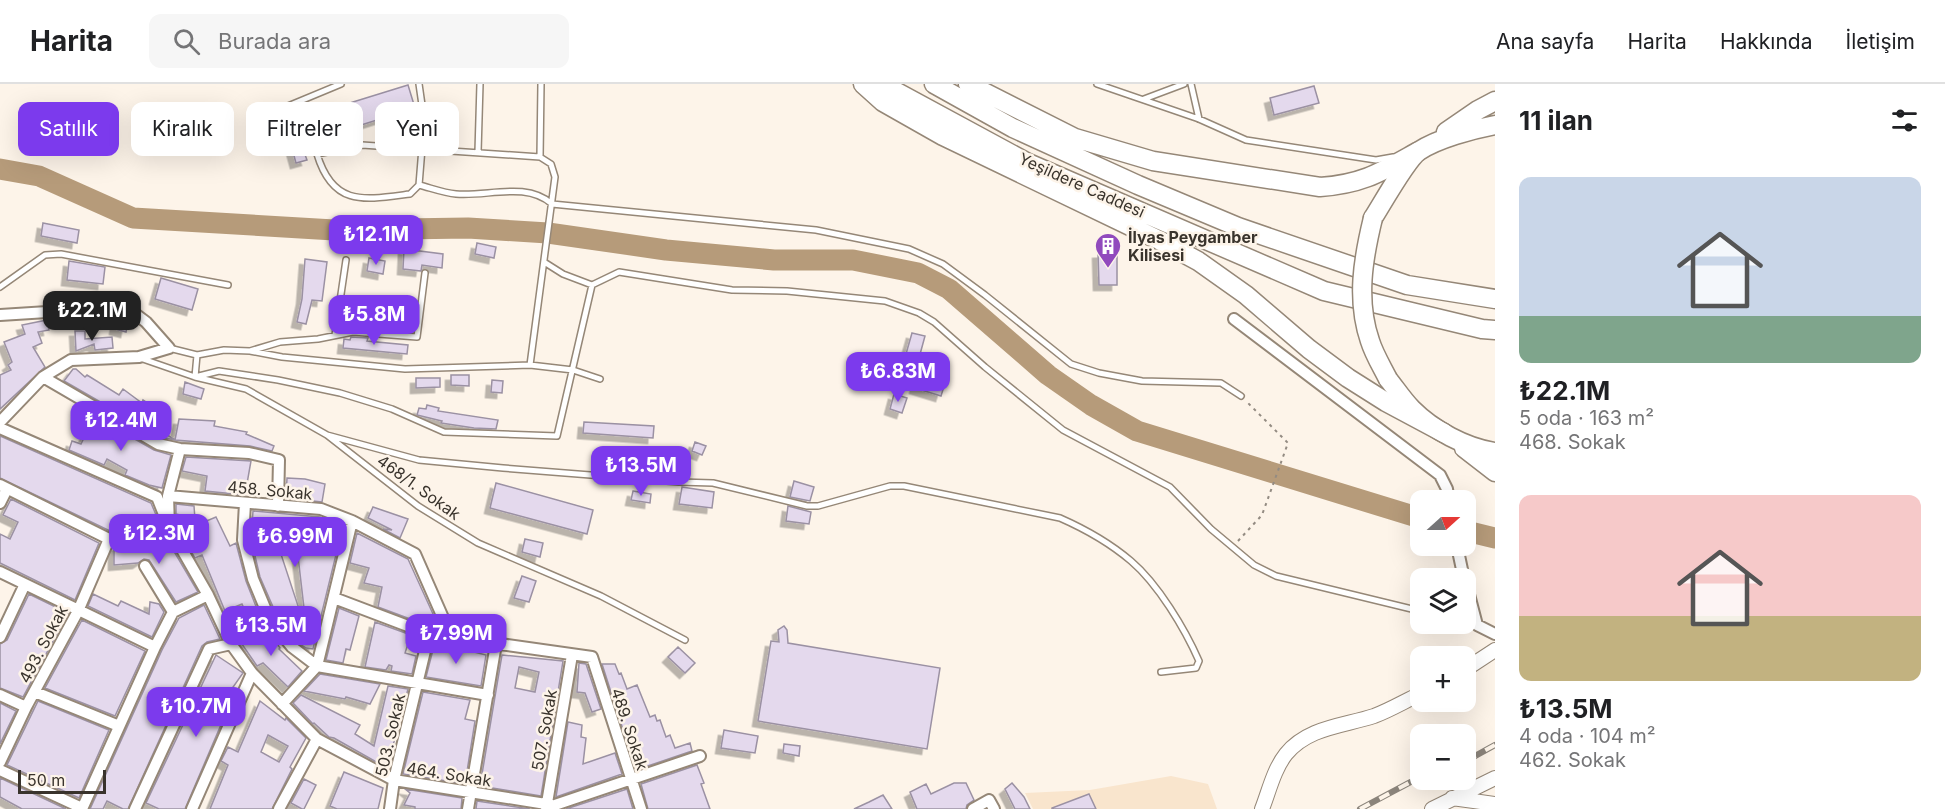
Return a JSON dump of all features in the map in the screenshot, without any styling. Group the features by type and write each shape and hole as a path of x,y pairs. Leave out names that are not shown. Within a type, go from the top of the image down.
{"main road":[{"path":"863,84 883,102 943,136 1198,261 1246,295 1309,349 1348,378 1386,402 1444,433 1484,450 1495,452"},
{"name":"Yeşildere Caddesi","path":"882,84 1028,163 1324,291 1482,329 1495,330"},
{"name":"Yeşildere Caddesi","path":"934,84 1013,128 1138,185 1238,227 1407,285 1495,299"},
{"path":"968,84 1075,138 1153,161 1320,187 1344,185 1370,178 1417,152 1495,101"},
{"path":"1495,124 1469,130 1417,152 1373,218 1364,259 1362,301 1370,342 1388,379 1413,409 1495,472"}],"street":[{"path":"0,315 126,307 146,322 169,348 139,357 71,360 44,377 0,422"},
{"path":"1234,319 1440,475 1447,490"},
{"path":"44,377 158,444 180,449 249,453 279,460 279,506"},
{"name":"464. Sokak","path":"0,428 157,496 169,527 208,595 231,644 252,673 317,739 394,780 546,807"},
{"path":"0,503 3,487 109,539 140,536 169,527 168,496 180,449"},
{"name":"458. Sokak","path":"168,496 321,509 352,521 415,554 451,636"},
{"path":"245,503 243,540 253,579 270,620 292,647 316,666 488,695"},
{"path":"282,704 316,666 352,521"},
{"name":"493. Sokak","path":"0,762 26,707 78,611 109,539"},
{"path":"146,566 173,612"},
{"path":"0,572 155,647"},
{"path":"0,637 24,584"},
{"path":"0,770 82,809 118,726 173,612 208,595"},
{"path":"334,598 429,634 572,655"},
{"path":"1476,621 1477,625 1495,633"},
{"name":"503. Sokak","path":"390,809 394,780 429,634"},
{"path":"135,809 209,649 231,644"},
{"path":"468,809 496,644"},
{"path":"1476,662 1495,650"},
{"name":"489. Sokak","path":"572,655 592,657 641,809"},
{"name":"507. Sokak","path":"546,807 572,655"},
{"path":"192,809 252,673"},
{"path":"35,692 118,726"},
{"path":"0,695 26,707"},
{"path":"1262,809 1276,772 1286,754 1300,741 1331,726 1374,716 1410,699"},
{"path":"279,809 317,739"},
{"path":"546,807 700,756"},
{"path":"1432,809 1495,778"},
{"path":"1451,798 1495,804"},
{"path":"974,809 989,800 994,809"}],"lane":[{"path":"298,102 341,84"},
{"path":"419,84 422,102"},
{"path":"478,152 480,84"},
{"path":"540,157 541,84"},
{"path":"1097,84 1199,119 1246,140 1376,160 1417,152"},
{"path":"1144,99 1184,84"},
{"path":"1191,84 1199,119"},
{"path":"375,146 362,145 317,154 322,172 341,193 361,198 410,194 419,185 421,156"},
{"path":"459,151 540,157 551,164 554,171 552,204 530,365"},
{"path":"419,185 456,194 529,192 543,196 552,204 816,230 909,249 943,264 1071,364 1099,373 1142,381 1221,383 1241,396"},
{"path":"0,286 45,255 61,254 228,285"},
{"path":"335,335 346,260"},
{"path":"544,262 563,274 592,285 619,272 732,290 787,291 885,301 919,312 1063,430 1170,487 1211,529 1254,565 1276,576 1410,609"},
{"path":"250,351 280,342 318,339 353,332 417,338 425,273"},
{"path":"197,354 195,377 219,371 340,393 392,409 444,432 557,436 592,285"},
{"path":"169,348 197,354 224,350 250,351 282,357 405,369 530,365 573,370 600,379"},
{"name":"468/1. Sokak","path":"139,357 195,377 246,389 327,435 418,506 478,543 601,596 685,640"},
{"path":"327,435 419,460 713,483 807,506 818,507 890,486 904,486 1060,518 1084,529 1131,561 1155,586 1192,646 1198,661 1196,668 1161,672"}],"path":[{"path":"1233,548 1262,515 1288,443 1241,396"}],"shaded area":[{"path":"1171,776 1208,784 1217,809 1033,809 1025,793 1090,790"}],"building":[{"path":"408,85 413,102 375,102 375,121 363,124 363,102 353,102"},
{"path":"1314,86 1319,103 1274,115 1270,98"},
{"path":"294,156 306,156 307,160 296,163"},
{"path":"43,223 79,230 77,243 41,236"},
{"path":"477,243 496,247 494,258 475,254"},
{"path":"404,249 443,254 442,268 422,265 421,271 403,269"},
{"name":"İlyas Peygamber Kilisesi","path":"1117,252 1117,285 1099,285 1098,253"},
{"path":"369,258 385,261 383,274 367,271"},
{"path":"305,259 327,262 322,301 312,300 306,324 297,322 302,299"},
{"path":"69,261 105,267 103,284 67,280"},
{"path":"161,278 198,289 192,310 155,299"},
{"path":"355,305 372,308 369,328 352,327"},
{"path":"117,319 128,322 126,332 115,329"},
{"path":"47,320 49,330 38,332 42,343 33,347 45,367 0,409 0,375 11,370 8,365 12,362 4,342 25,334 22,325"},
{"path":"75,331 85,331 85,339 112,337 113,348 95,350 94,344 76,351"},
{"path":"912,333 925,336 919,358 906,354"},
{"path":"351,337 408,345 407,354 343,348 344,339 350,340"},
{"path":"923,362 949,370 941,396 915,388"},
{"path":"73,369 119,395 123,389 142,403 143,400 155,408 159,402 167,408 155,427 175,440 161,437 64,381"},
{"path":"451,375 469,375 469,386 451,385"},
{"path":"416,378 440,378 440,387 416,388"},
{"path":"492,380 503,381 502,393 491,392"},
{"path":"185,382 204,389 201,399 183,394"},
{"path":"894,394 907,398 902,413 890,409"},
{"path":"427,405 439,408 438,411 498,420 496,429 441,423 442,421 417,415 419,408 426,409"},
{"path":"84,410 154,450 171,455 162,488 125,475 127,470 107,459 104,465 69,450 72,441 81,444 89,427 78,421"},
{"path":"179,419 215,421 214,426 247,432 246,434 274,446 272,451 250,446 175,440"},
{"path":"584,422 654,426 653,438 583,433"},
{"path":"0,436 151,503 159,522 139,529 113,531 113,526 110,531 0,478"},
{"path":"695,442 706,446 702,455 692,451"},
{"path":"649,455 677,462 674,474 646,467"},
{"path":"186,457 251,461 245,495 205,491 207,476 182,471"},
{"path":"287,478 305,479 325,484 322,502 286,498"},
{"path":"794,481 814,487 810,501 790,497"},
{"path":"496,483 593,510 587,534 490,508"},
{"path":"682,487 714,492 712,508 679,504"},
{"path":"633,491 651,494 650,503 631,500"},
{"path":"11,499 99,543 75,600 0,563 0,534 10,539 18,522 3,515"},
{"path":"176,504 194,506 195,519 176,514"},
{"path":"788,506 811,512 809,524 786,521"},
{"path":"373,507 408,519 400,538 383,529 392,530 368,518"},
{"path":"253,511 320,517 313,555 330,521 343,526 313,649 306,648 297,642 277,616 260,577 251,539","holes":["275,536 296,539 304,608 299,609"]},
{"path":"216,517 230,546 236,543 246,581 257,609 246,613 242,604 225,611 202,555 195,558 180,532"},
{"path":"357,533 408,559 433,614 429,626 378,607 382,587 364,583 369,568 350,563"},
{"path":"165,536 198,592 176,602 149,560 114,565 114,546 141,543"},
{"path":"525,539 543,543 540,557 522,552"},
{"path":"522,576 536,581 529,602 514,598"},
{"path":"29,594 68,613 23,697 0,688 0,644 7,640"},
{"path":"93,594 118,606 121,601 149,614 150,602 159,604 164,612 152,637 88,606"},
{"path":"204,605 220,639 207,642 202,646 128,809 107,801 103,809 90,809 162,650 179,618"},
{"path":"339,608 359,616 350,650 346,649 343,663 326,660"},
{"path":"82,620 145,651 115,716 45,688"},
{"path":"375,622 411,635 405,653 416,656 412,674 391,671 392,666 389,665 386,670 365,667"},
{"path":"784,626 787,630 788,643 940,668 927,749 758,721 771,641 779,642 778,630"},
{"path":"244,631 253,643 270,634 279,649 302,671 288,687 263,663 257,666 235,634"},
{"path":"435,642 486,655 481,686 426,677"},
{"path":"678,647 695,663 685,673 668,657"},
{"path":"216,655 243,673 231,690 235,692 185,809 159,809 146,803"},
{"path":"502,655 563,661 541,796 480,786","holes":["519,667 539,672 535,692 515,688"]},
{"path":"579,663 586,664 601,709 592,712 585,693 577,692"},
{"path":"602,664 615,664 627,689 637,685 650,717 655,715 657,721 660,720 666,737 670,735 675,748 690,743 692,751 636,770"},
{"path":"320,674 380,684 370,704 346,697 345,699 304,691"},
{"path":"388,686 408,689 387,768 329,737 293,703 301,695 360,725 355,734 374,746"},
{"path":"423,692 470,700 465,719 475,721 465,784 403,774"},
{"path":"38,701 109,730 79,798 7,765"},
{"path":"260,701 285,720 286,718 306,738 290,767 292,769 272,809 210,809 228,765 221,761 228,747 238,752","holes":["268,735 288,746 279,762 261,752"]},
{"path":"0,703 16,711 0,744"},
{"path":"568,722 582,725 581,737 586,738 583,764 615,753 622,774 556,797"},
{"path":"724,730 758,736 755,753 721,748"},
{"path":"784,744 800,746 799,756 783,753"},
{"path":"697,765 710,809 648,809 641,784"},
{"path":"344,772 383,788 378,809 337,809 330,806"},
{"path":"0,778 66,809 22,809 0,797"},
{"path":"304,779 316,785 302,809 291,803"},
{"path":"954,783 966,783 974,800 967,805 966,809 917,809 910,792 926,784 931,794"},
{"path":"1012,783 1024,797 1030,809 1015,809 1005,789"},
{"path":"405,789 462,798 461,809 415,809 415,807 404,805 410,793"},
{"path":"627,789 633,809 566,809"},
{"path":"1089,794 1096,809 1052,809 1052,808"},
{"path":"883,795 892,809 854,809 869,802"},
{"path":"477,801 530,809 476,809"}],"waterway":[{"path":"0,169 39,176 133,218 334,230 468,228 548,233 666,250 774,260 853,260 918,273 949,289 1048,375 1091,405 1137,431 1410,515"},
{"path":"1476,533 1495,538"}],"railway":[{"path":"1476,755 1495,745"},
{"path":"1360,809 1410,782"}],"place":[{"name":"İlyas Peygamber Kilisesi","path":"1108,269"}]}
